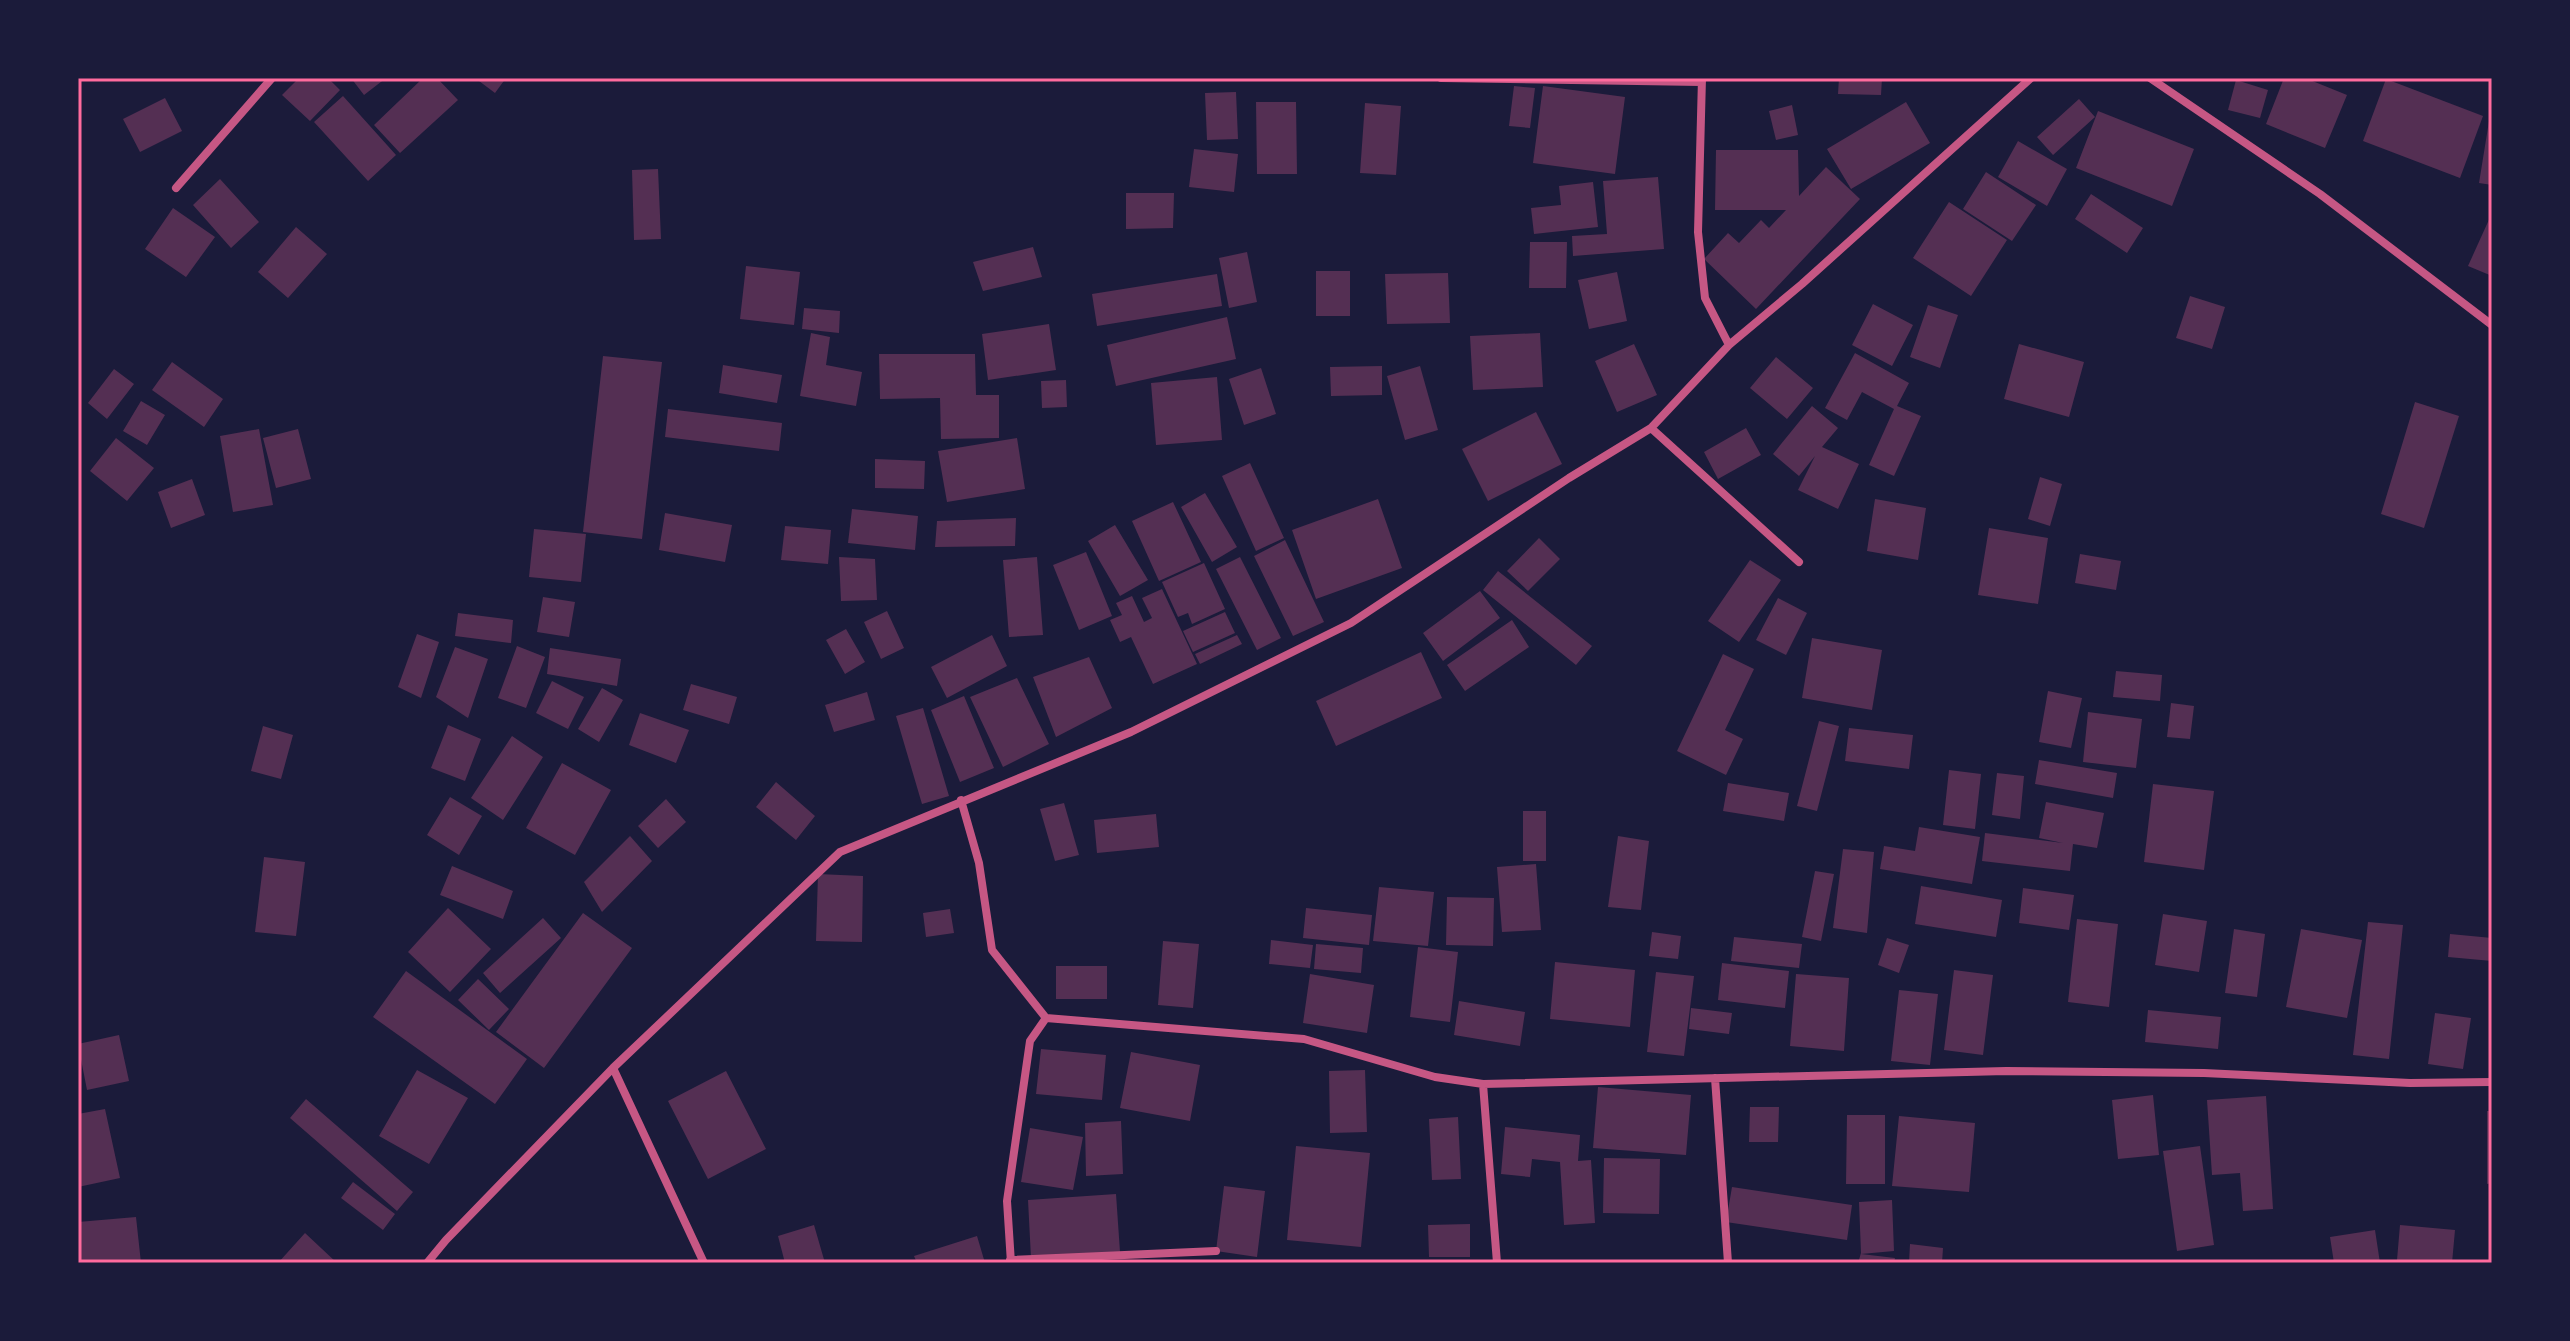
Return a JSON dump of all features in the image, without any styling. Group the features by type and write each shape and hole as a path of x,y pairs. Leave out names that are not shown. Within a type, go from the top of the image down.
{"street":[{"path":"176,188 272,78"},
{"path":"1441,78 1701,80 1698,232 1705,298 1729,345"},
{"path":"427,1263 613,1068 840,852 1131,732 1351,623 1569,478 1651,428 1729,345 1802,284 2031,78"},
{"path":"2150,78 2320,194 2492,325"},
{"path":"1651,428 1799,562"},
{"path":"961,800 979,863 992,950 1046,1018 1304,1039 1435,1077 1483,1084 2022,1071 2204,1073 2410,1083 2492,1082"},
{"path":"1046,1018 1030,1041 1007,1201 1010,1262 1216,1251"},
{"path":"613,1068 704,1263"},
{"path":"1715,1078 1728,1263"},
{"path":"1483,1084 1497,1263"}],"building":[{"path":"299,78 328,78 340,90 310,121 282,95"},
{"path":"351,78 386,78 364,95"},
{"path":"423,78 437,78 458,100 400,153 374,125"},
{"path":"475,78 506,78 495,93"},
{"path":"1839,78 1882,78 1881,95 1838,94"},
{"path":"2284,78 2305,78 2347,95 2325,148 2266,124"},
{"path":"2386,79 2483,116 2460,178 2363,141"},
{"path":"2236,80 2268,90 2260,118 2228,110"},
{"path":"1514,86 1535,88 1530,128 1509,126"},
{"path":"1543,86 1625,97 1615,174 1533,163"},
{"path":"1236,92 1238,139 1207,140 1205,93"},
{"path":"343,96 396,155 368,181 314,122"},
{"path":"165,98 182,131 140,152 123,119"},
{"path":"2079,99 2095,117 2053,155 2037,137"},
{"path":"1256,102 1296,102 1297,174 1257,174"},
{"path":"1906,102 1930,143 1851,189 1827,149"},
{"path":"1365,103 1401,106 1396,175 1360,173"},
{"path":"1792,105 1798,135 1776,140 1769,111"},
{"path":"2098,111 2194,149 2172,206 2076,168"},
{"path":"2492,115 2492,185 2479,183"},
{"path":"2018,141 2067,169 2047,206 1998,177"},
{"path":"1194,149 1238,154 1234,192 1189,187"},
{"path":"1716,150 1798,150 1799,196 1826,167 1860,199 1756,309 1704,259 1728,233 1739,243 1761,220 1769,228 1786,210 1715,210"},
{"path":"658,169 661,239 634,240 632,170"},
{"path":"1986,172 2036,205 2012,241 1963,209"},
{"path":"1658,177 1664,249 1573,256 1572,236 1607,234 1603,181"},
{"path":"220,179 259,222 231,248 193,205"},
{"path":"1593,182 1598,227 1534,234 1531,208 1561,205 1559,186"},
{"path":"1126,193 1174,193 1173,228 1126,229"},
{"path":"2091,194 2143,228 2127,253 2075,219"},
{"path":"1949,202 2007,240 1971,296 1913,258"},
{"path":"173,208 215,237 186,277 145,249"},
{"path":"2492,213 2492,276 2468,266"},
{"path":"296,227 327,254 288,298 258,272"},
{"path":"1530,242 1567,242 1566,288 1529,288"},
{"path":"1033,247 1042,277 983,291 973,262"},
{"path":"1247,252 1257,302 1229,308 1219,258"},
{"path":"746,266 800,272 794,325 740,319"},
{"path":"1316,271 1350,271 1350,316 1316,316"},
{"path":"1617,272 1627,321 1589,329 1578,280"},
{"path":"1448,273 1450,323 1387,324 1385,274"},
{"path":"1217,274 1222,306 1097,326 1092,294"},
{"path":"2190,296 2225,307 2212,349 2176,338"},
{"path":"1873,304 1913,325 1892,366 1852,345"},
{"path":"1928,305 1958,315 1940,368 1910,357"},
{"path":"804,308 840,311 839,333 802,329"},
{"path":"1227,317 1236,359 1116,386 1107,345"},
{"path":"1049,324 1056,370 988,380 982,334"},
{"path":"811,333 830,337 826,365 862,372 856,406 800,396"},
{"path":"1540,333 1543,387 1473,390 1470,336"},
{"path":"1634,344 1657,395 1617,412 1595,361"},
{"path":"2019,344 2084,362 2069,417 2004,399"},
{"path":"1855,353 1909,383 1897,406 1921,416 1894,476 1869,465 1894,409 1862,392 1847,420 1825,408"},
{"path":"879,354 975,354 976,395 999,395 999,438 941,439 940,398 880,399"},
{"path":"603,356 662,362 642,539 583,532"},
{"path":"1776,357 1813,388 1787,419 1750,388"},
{"path":"172,362 223,399 204,427 152,390"},
{"path":"723,365 782,375 777,403 719,393"},
{"path":"1382,366 1382,395 1331,396 1330,367"},
{"path":"1420,366 1438,430 1405,440 1387,376"},
{"path":"1261,368 1276,414 1244,425 1229,379"},
{"path":"114,369 134,384 107,419 88,403"},
{"path":"1217,377 1222,440 1156,445 1151,383"},
{"path":"1066,380 1067,407 1042,408 1041,381"},
{"path":"141,401 165,415 147,445 123,431"},
{"path":"2415,402 2459,416 2424,528 2381,514"},
{"path":"1812,406 1838,428 1822,447 1859,464 1838,509 1798,490 1815,456 1799,476 1773,454"},
{"path":"668,409 782,423 779,451 665,437"},
{"path":"1536,412 1562,464 1488,501 1462,449"},
{"path":"1746,428 1761,455 1718,479 1704,452"},
{"path":"259,429 273,505 233,512 220,436"},
{"path":"298,429 311,479 276,488 263,438"},
{"path":"116,438 154,468 127,501 90,471"},
{"path":"1017,438 1025,489 947,502 938,451"},
{"path":"875,459 925,461 924,489 875,488"},
{"path":"1250,463 1284,538 1256,551 1222,476"},
{"path":"2040,477 2062,484 2050,526 2028,519"},
{"path":"192,479 205,515 171,528 158,492"},
{"path":"1205,493 1237,547 1212,562 1181,507"},
{"path":"1378,499 1402,568 1316,599 1292,530"},
{"path":"1875,499 1926,508 1918,560 1867,551"},
{"path":"1173,502 1201,562 1159,581 1132,521"},
{"path":"852,509 918,516 915,550 848,543"},
{"path":"665,513 732,525 725,562 659,550"},
{"path":"1016,518 1015,546 935,547 937,521"},
{"path":"1115,525 1148,580 1120,596 1088,541"},
{"path":"785,526 831,530 828,564 781,560"},
{"path":"1989,528 2048,538 2038,604 1978,595"},
{"path":"534,529 586,534 581,582 529,577"},
{"path":"1539,538 1560,559 1528,591 1507,571"},
{"path":"1285,540 1324,622 1293,636 1254,556"},
{"path":"1086,552 1112,616 1079,630 1053,565"},
{"path":"2080,554 2121,561 2116,590 2075,583"},
{"path":"839,557 875,559 877,600 841,601"},
{"path":"1037,557 1043,635 1009,637 1003,560"},
{"path":"1240,557 1281,638 1257,650 1216,569"},
{"path":"1750,560 1781,580 1739,642 1708,621"},
{"path":"1204,563 1225,609 1192,624 1188,613 1178,617 1162,582"},
{"path":"1498,571 1592,646 1576,665 1483,590"},
{"path":"1162,589 1197,664 1153,684 1131,637 1120,642 1110,620 1122,615 1116,603 1132,596 1144,622 1152,618 1142,598"},
{"path":"1480,591 1500,618 1443,661 1423,633"},
{"path":"543,597 575,602 569,637 537,632"},
{"path":"1778,598 1807,613 1786,655 1756,640"},
{"path":"887,611 904,648 881,659 864,622"},
{"path":"1225,612 1235,633 1193,652 1183,631"},
{"path":"458,613 513,620 511,643 455,636"},
{"path":"1512,620 1529,647 1465,691 1447,665"},
{"path":"846,629 865,662 845,674 826,640"},
{"path":"417,634 439,642 421,698 398,687"},
{"path":"992,635 1007,666 947,698 931,667"},
{"path":"1237,635 1242,644 1200,664 1195,654"},
{"path":"1812,638 1882,650 1872,710 1802,698"},
{"path":"517,646 545,657 526,708 498,698"},
{"path":"455,647 488,659 468,718 436,697"},
{"path":"550,648 621,659 617,686 547,674"},
{"path":"1421,652 1442,698 1336,746 1316,701"},
{"path":"1723,654 1754,669 1725,730 1743,739 1726,775 1677,751"},
{"path":"1089,657 1112,708 1056,737 1033,677"},
{"path":"2116,671 2162,675 2160,701 2113,697"},
{"path":"1017,678 1049,744 1003,767 970,697"},
{"path":"552,681 584,697 568,729 536,713"},
{"path":"691,684 737,697 729,724 683,710"},
{"path":"602,688 623,700 599,742 578,729"},
{"path":"2048,691 2082,698 2071,748 2039,742"},
{"path":"867,692 875,720 834,732 825,705"},
{"path":"964,696 994,768 960,782 931,710"},
{"path":"2171,703 2194,706 2190,739 2167,737"},
{"path":"923,708 949,796 922,804 896,716"},
{"path":"2088,712 2142,719 2136,768 2083,762"},
{"path":"640,713 689,730 676,763 629,745"},
{"path":"1819,721 1839,726 1817,811 1797,806"},
{"path":"448,725 481,739 465,781 431,768"},
{"path":"263,726 293,735 281,779 251,771"},
{"path":"1849,728 1913,735 1909,769 1845,761"},
{"path":"512,736 543,757 503,820 471,798"},
{"path":"2039,760 2117,773 2113,798 2035,784"},
{"path":"562,763 611,790 575,855 526,828"},
{"path":"1949,770 1981,774 1975,829 1943,825"},
{"path":"1997,773 2024,776 2020,819 1992,815"},
{"path":"776,782 815,816 796,840 756,807"},
{"path":"1728,783 1789,793 1784,821 1723,811"},
{"path":"2153,784 2214,791 2204,870 2144,862"},
{"path":"450,797 482,816 459,855 427,835"},
{"path":"666,799 686,822 658,848 638,826"},
{"path":"2046,802 2104,813 2097,848 2073,844 2070,871 1982,861 1985,833 2063,843 2039,838"},
{"path":"1064,803 1079,855 1055,861 1040,809"},
{"path":"1523,811 1546,811 1546,861 1523,861"},
{"path":"1156,814 1159,847 1097,853 1094,820"},
{"path":"1919,827 1980,837 1972,884 1880,869 1884,846 1915,851"},
{"path":"630,836 652,861 602,912 584,882"},
{"path":"1618,836 1649,841 1641,910 1608,907"},
{"path":"1843,849 1874,852 1867,933 1833,928"},
{"path":"264,857 305,862 296,936 255,932"},
{"path":"1536,864 1541,930 1502,932 1497,867"},
{"path":"452,866 513,891 503,919 440,895"},
{"path":"1815,871 1834,874 1821,941 1802,937"},
{"path":"818,874 863,876 862,942 816,941"},
{"path":"1921,886 2002,900 1996,937 1915,924"},
{"path":"1379,887 1434,892 1428,946 1373,941"},
{"path":"2023,888 2074,895 2069,930 2019,923"},
{"path":"1447,897 1494,898 1493,946 1446,945"},
{"path":"448,908 491,949 450,992 408,952"},
{"path":"1306,908 1372,915 1369,945 1303,938"},
{"path":"950,909 954,933 926,937 923,913"},
{"path":"583,913 632,948 544,1068 496,1032"},
{"path":"2163,914 2207,921 2199,972 2155,965"},
{"path":"543,918 561,938 500,993 483,973"},
{"path":"2077,919 2118,924 2109,1007 2068,1002"},
{"path":"2368,922 2403,925 2389,1059 2353,1055"},
{"path":"2234,929 2265,934 2257,997 2225,993"},
{"path":"2301,929 2362,940 2347,1018 2286,1007"},
{"path":"1652,932 1681,936 1678,959 1649,956"},
{"path":"2450,934 2492,938 2492,961 2448,957"},
{"path":"1734,937 1802,944 1799,968 1731,961"},
{"path":"1887,938 1909,945 1899,973 1878,965"},
{"path":"1271,940 1313,945 1310,968 1269,964"},
{"path":"1163,941 1199,944 1193,1008 1158,1005"},
{"path":"1316,944 1363,948 1361,973 1314,969"},
{"path":"1418,947 1458,952 1450,1022 1410,1017"},
{"path":"1555,962 1635,970 1630,1027 1550,1019"},
{"path":"1722,963 1789,971 1785,1008 1718,1000"},
{"path":"1056,966 1107,966 1107,999 1056,999"},
{"path":"1954,970 1993,975 1983,1055 1944,1050"},
{"path":"406,971 527,1059 495,1104 373,1017"},
{"path":"1656,972 1694,976 1684,1056 1647,1052"},
{"path":"1310,974 1374,985 1367,1033 1303,1023"},
{"path":"1796,974 1849,978 1844,1051 1790,1046"},
{"path":"478,979 509,1009 489,1030 458,1000"},
{"path":"1899,990 1938,994 1930,1065 1891,1061"},
{"path":"1459,1001 1525,1012 1520,1046 1454,1035"},
{"path":"1691,1008 1732,1013 1729,1034 1689,1029"},
{"path":"2148,1010 2221,1017 2218,1049 2145,1042"},
{"path":"2435,1013 2471,1018 2463,1069 2428,1064"},
{"path":"119,1035 129,1081 87,1090 78,1044"},
{"path":"1041,1049 1106,1055 1102,1100 1036,1094"},
{"path":"1131,1052 1200,1065 1190,1121 1120,1108"},
{"path":"417,1070 468,1098 429,1164 379,1136"},
{"path":"1365,1070 1367,1132 1330,1133 1329,1071"},
{"path":"726,1071 766,1149 708,1179 668,1101"},
{"path":"1598,1087 1691,1095 1686,1155 1593,1148"},
{"path":"2153,1095 2159,1155 2118,1159 2112,1100"},
{"path":"2266,1096 2273,1209 2243,1211 2240,1173 2212,1175 2207,1100"},
{"path":"306,1099 413,1192 397,1211 290,1118"},
{"path":"1750,1107 1779,1107 1778,1142 1749,1142"},
{"path":"105,1109 120,1178 78,1187 78,1114"},
{"path":"2487,1111 2492,1111 2492,1183 2487,1184"},
{"path":"1847,1115 1885,1115 1885,1184 1846,1184"},
{"path":"1899,1116 1975,1123 1969,1192 1892,1186"},
{"path":"1458,1117 1461,1179 1432,1180 1429,1119"},
{"path":"1121,1121 1123,1174 1086,1176 1085,1123"},
{"path":"1505,1127 1580,1135 1578,1161 1591,1160 1595,1223 1564,1225 1560,1162 1532,1159 1530,1177 1501,1174"},
{"path":"1030,1128 1083,1137 1073,1190 1021,1182"},
{"path":"1296,1146 1370,1153 1361,1247 1287,1240"},
{"path":"2200,1146 2214,1245 2177,1251 2163,1151"},
{"path":"1604,1158 1660,1159 1659,1214 1603,1213"},
{"path":"353,1182 395,1214 383,1230 341,1198"},
{"path":"1224,1186 1265,1191 1257,1257 1216,1251"},
{"path":"1732,1187 1852,1205 1847,1240 1726,1222"},
{"path":"1116,1194 1120,1252 1031,1258 1028,1200"},
{"path":"1892,1200 1894,1251 1861,1254 1895,1258 1894,1263 1858,1263 1861,1253 1859,1202"},
{"path":"136,1217 141,1263 78,1263 78,1222"},
{"path":"1470,1224 1470,1257 1429,1257 1428,1225"},
{"path":"814,1225 825,1263 785,1263 778,1236"},
{"path":"2400,1225 2455,1230 2452,1263 2397,1260"},
{"path":"2375,1230 2380,1263 2334,1263 2330,1237"},
{"path":"305,1233 337,1263 278,1263"},
{"path":"977,1236 985,1263 917,1263 914,1256"},
{"path":"1910,1244 1943,1248 1942,1263 1909,1263"}]}
